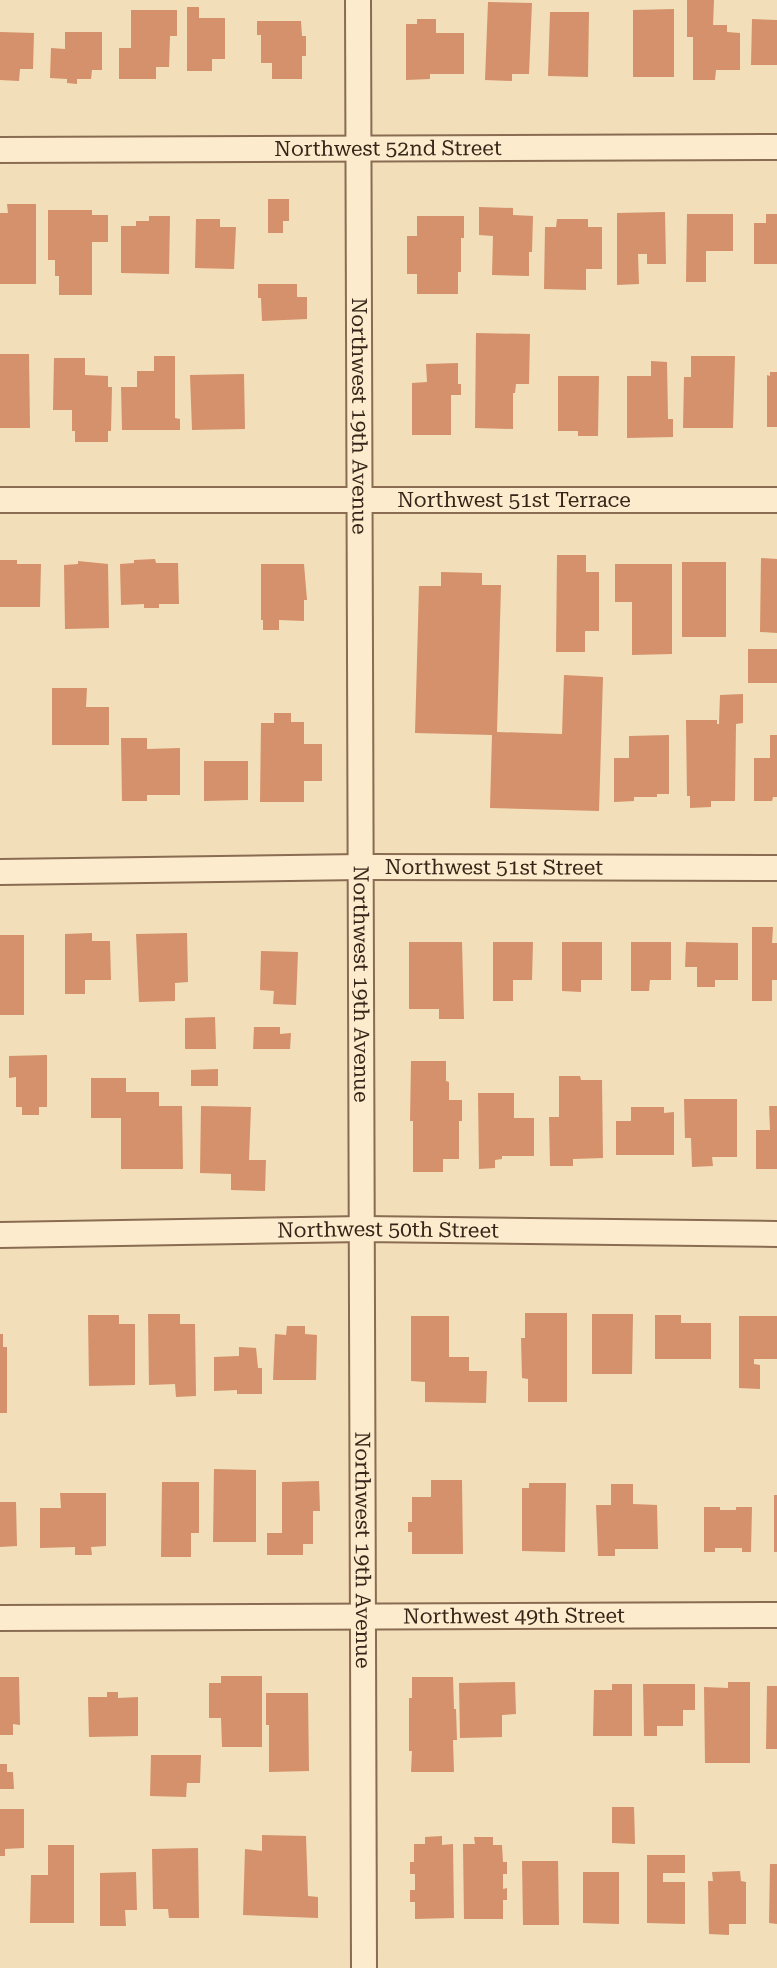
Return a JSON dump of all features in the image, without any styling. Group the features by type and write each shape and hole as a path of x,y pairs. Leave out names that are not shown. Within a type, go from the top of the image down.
{"street":[{"name":"Northwest 19th Avenue","path":"358,0 364,1968"},
{"name":"Northwest 52nd Street","path":"0,150 777,147"},
{"name":"Northwest 51st Terrace","path":"0,500 777,500"},
{"name":"Northwest 51st Street","path":"0,872 361,867 777,868"},
{"name":"Northwest 50th Street","path":"0,1235 363,1229 777,1234"},
{"name":"Northwest 49th Street","path":"0,1618 777,1615"}],"building":[{"path":"687,0 714,0 713,25 727,25 727,32 740,33 740,70 716,70 715,80 693,80 693,37 687,37"},
{"path":"488,2 532,3 529,74 512,74 512,81 485,80"},
{"path":"187,7 199,7 199,18 225,18 225,59 212,59 212,71 187,71"},
{"path":"674,9 674,77 633,77 633,10"},
{"path":"131,10 177,10 177,36 170,36 169,67 156,67 156,79 119,79 119,48 131,48"},
{"path":"550,12 589,12 588,77 548,76"},
{"path":"417,19 436,19 436,33 464,33 464,74 430,74 430,79 406,80 406,24 417,24"},
{"path":"752,19 777,20 777,65 751,65"},
{"path":"257,21 301,21 302,36 306,36 306,56 302,56 302,79 272,79 272,63 261,63 261,35 257,35"},
{"path":"0,32 34,33 33,69 20,69 19,81 0,80"},
{"path":"65,32 102,32 102,70 92,70 91,79 77,79 77,84 67,83 67,79 50,78 51,48 65,49"},
{"path":"268,199 289,199 289,221 283,221 283,233 268,233"},
{"path":"7,204 36,204 36,284 0,284 0,213 8,213"},
{"path":"479,207 513,208 513,215 533,216 529,276 492,275 493,236 479,235"},
{"path":"48,210 92,210 92,215 108,215 108,242 92,242 92,295 59,295 59,276 55,276 55,260 48,260"},
{"path":"665,212 666,264 647,264 647,254 638,254 639,284 617,285 617,213"},
{"path":"687,214 733,214 733,251 706,251 706,282 686,282"},
{"path":"766,214 777,214 777,264 754,264 754,223 766,223"},
{"path":"149,216 170,216 169,274 121,273 121,226 136,226 136,221 149,221"},
{"path":"417,216 464,216 458,294 417,294 417,274 407,274 407,236 417,236"},
{"path":"196,219 220,219 220,227 236,227 234,269 195,268"},
{"path":"557,219 588,219 588,227 602,227 602,269 586,269 586,290 544,289 545,227 556,227"},
{"path":"258,284 297,284 297,297 307,297 307,319 262,321"},
{"path":"476,333 530,334 529,384 516,384 513,393 513,429 475,428"},
{"path":"0,354 29,354 30,428 0,428"},
{"path":"154,356 175,356 175,418 180,419 180,430 122,430 121,387 137,387 137,371 154,371"},
{"path":"691,356 735,356 733,428 683,428 684,377 691,377"},
{"path":"54,358 85,358 85,375 108,376 108,387 112,387 111,431 108,431 108,442 75,442 72,410 53,410"},
{"path":"651,361 667,362 668,419 673,419 673,437 627,438 627,376 651,376"},
{"path":"458,363 461,395 451,395 451,435 412,435 412,383 427,382 426,364"},
{"path":"770,372 777,372 777,427 767,427 767,375 770,376"},
{"path":"244,374 245,429 192,430 190,375"},
{"path":"558,376 599,376 598,436 578,436 578,431 558,431"},
{"path":"557,555 586,555 586,572 599,572 599,631 585,631 585,652 556,652"},
{"path":"761,558 777,559 777,633 760,632"},
{"path":"155,559 156,563 178,563 179,604 159,604 159,608 144,608 144,604 121,605 120,564"},
{"path":"0,560 17,560 17,564 41,564 40,607 0,607"},
{"path":"78,561 108,564 109,628 65,629 64,565 78,564"},
{"path":"682,562 726,562 726,637 682,637"},
{"path":"261,564 304,564 307,600 304,600 304,621 279,620 279,630 263,630"},
{"path":"615,564 672,564 672,654 632,655 632,602 615,602"},
{"path":"441,572 482,573 482,585 501,585 497,732 562,734 564,675 603,677 599,811 490,808 492,735 415,733 419,586 441,586"},
{"path":"748,649 777,649 777,683 748,683"},
{"path":"52,688 87,688 86,707 109,707 109,745 52,745"},
{"path":"743,694 743,723 736,724 735,801 711,801 711,807 690,808 690,796 687,796 686,720 717,720 719,724 720,695"},
{"path":"274,713 291,713 291,722 304,722 304,744 322,744 322,781 304,781 304,802 260,802 261,723 274,723"},
{"path":"669,735 669,794 614,802 614,758 629,758 629,736"},
{"path":"770,735 777,735 777,797 773,797 772,801 754,801 754,758 770,758"},
{"path":"121,738 147,738 147,749 180,748 180,795 147,795 147,801 122,801"},
{"path":"204,761 248,761 248,800 204,801"},
{"path":"752,927 773,927 772,943 777,943 777,980 772,980 772,1001 752,1001"},
{"path":"92,933 92,941 110,941 111,980 85,980 85,994 65,994 65,934"},
{"path":"187,933 188,982 175,983 175,1001 139,1002 136,934"},
{"path":"0,935 24,935 24,1015 0,1015"},
{"path":"409,942 462,942 464,1019 439,1019 439,1009 409,1009"},
{"path":"493,942 533,942 532,980 513,980 513,1001 493,1001"},
{"path":"562,942 602,942 602,980 581,980 581,992 562,991"},
{"path":"631,942 671,942 671,980 650,980 649,991 631,991"},
{"path":"686,942 738,943 738,980 715,980 715,987 697,987 697,967 685,967"},
{"path":"261,951 298,952 296,1005 273,1004 274,991 260,990"},
{"path":"215,1017 216,1049 185,1049 185,1018"},
{"path":"254,1027 280,1027 280,1034 291,1033 290,1049 253,1049"},
{"path":"47,1055 47,1107 39,1107 39,1115 22,1115 22,1107 16,1107 16,1077 9,1078 9,1056"},
{"path":"411,1061 446,1061 449,1100 462,1100 459,1159 443,1159 443,1172 413,1172"},
{"path":"218,1069 218,1086 191,1086 191,1070"},
{"path":"559,1076 602,1080 603,1158 573,1159 573,1166 550,1166 549,1117 559,1117"},
{"path":"91,1078 126,1078 126,1092 159,1092 159,1106 182,1106 183,1169 121,1169 121,1118 91,1118"},
{"path":"478,1093 514,1093 514,1118 534,1118 534,1156 502,1156 502,1159 495,1160 495,1168 479,1169"},
{"path":"684,1099 737,1099 737,1157 712,1157 713,1166 692,1167 691,1138 685,1138"},
{"path":"201,1106 251,1107 249,1160 266,1160 265,1191 231,1190 231,1174 200,1173"},
{"path":"769,1106 777,1106 777,1169 756,1169 756,1130 770,1130"},
{"path":"631,1107 664,1107 664,1113 674,1112 674,1155 616,1155 616,1121 631,1121"},
{"path":"525,1313 567,1313 567,1402 528,1402 528,1379 522,1378 521,1338 525,1338"},
{"path":"148,1314 180,1314 180,1324 195,1324 196,1396 176,1397 175,1384 149,1385"},
{"path":"592,1314 633,1314 632,1374 592,1374"},
{"path":"88,1315 119,1315 119,1324 135,1324 135,1385 89,1386"},
{"path":"655,1315 681,1315 681,1323 711,1323 711,1359 655,1359"},
{"path":"411,1316 449,1316 449,1357 469,1357 469,1371 487,1371 486,1403 425,1402 425,1382 411,1381"},
{"path":"739,1316 777,1316 777,1359 754,1359 754,1364 760,1365 760,1389 739,1388"},
{"path":"287,1326 305,1326 305,1334 317,1335 316,1380 273,1380 275,1334 286,1335"},
{"path":"0,1334 3,1334 3,1347 7,1347 7,1413 0,1413"},
{"path":"239,1347 256,1348 258,1368 262,1368 262,1394 237,1394 237,1390 214,1391 214,1357 239,1356"},
{"path":"214,1469 256,1470 256,1542 213,1542"},
{"path":"431,1480 462,1480 463,1554 412,1554 412,1532 408,1532 408,1522 412,1522 412,1497 431,1497"},
{"path":"319,1481 320,1511 313,1511 313,1544 303,1544 303,1555 267,1555 267,1533 282,1533 282,1482"},
{"path":"162,1482 199,1482 199,1533 191,1533 191,1557 161,1557"},
{"path":"529,1483 566,1483 565,1552 522,1551 522,1488 529,1488"},
{"path":"611,1484 633,1484 633,1504 657,1505 658,1549 615,1549 615,1556 598,1556 596,1505 611,1505"},
{"path":"60,1493 106,1493 106,1546 91,1547 92,1555 75,1555 75,1547 40,1548 40,1508 61,1508"},
{"path":"774,1495 777,1495 777,1552 774,1552"},
{"path":"0,1502 16,1502 17,1546 0,1547"},
{"path":"704,1507 736,1510 736,1507 752,1507 751,1552 742,1552 742,1548 715,1548 715,1552 704,1552"},
{"path":"221,1676 262,1676 262,1747 222,1747 221,1718 209,1718 209,1683 221,1683"},
{"path":"0,1677 19,1677 20,1725 13,1724 13,1735 0,1735"},
{"path":"412,1677 453,1677 457,1740 453,1740 454,1772 411,1772 409,1698 412,1698"},
{"path":"515,1682 516,1714 502,1715 502,1737 460,1738 459,1683"},
{"path":"728,1682 750,1682 750,1763 705,1763 704,1687 728,1688"},
{"path":"612,1684 632,1684 632,1736 593,1736 594,1690 612,1690"},
{"path":"643,1684 695,1684 695,1710 683,1710 683,1726 657,1726 657,1736 644,1736"},
{"path":"767,1686 777,1686 777,1749 766,1749"},
{"path":"107,1692 118,1692 118,1698 138,1697 138,1736 89,1737 88,1697 107,1697"},
{"path":"266,1693 308,1693 309,1771 269,1772"},
{"path":"151,1755 201,1755 200,1783 187,1783 186,1797 150,1796"},
{"path":"0,1764 7,1764 7,1772 13,1772 14,1789 0,1789"},
{"path":"612,1807 634,1807 635,1844 612,1843"},
{"path":"0,1809 24,1809 24,1848 5,1849 5,1856 0,1856"},
{"path":"262,1835 306,1836 308,1896 318,1897 318,1918 243,1915 245,1849 262,1851"},
{"path":"442,1836 442,1845 453,1844 454,1918 415,1919 415,1902 410,1902 410,1890 415,1890 415,1874 410,1874 410,1862 414,1862 414,1844 425,1844 425,1837"},
{"path":"474,1837 493,1837 493,1845 502,1845 503,1862 507,1862 507,1874 503,1874 503,1889 507,1888 507,1900 503,1900 503,1919 464,1919 463,1844 475,1844"},
{"path":"48,1845 74,1845 74,1923 30,1923 31,1875 48,1875"},
{"path":"198,1848 199,1918 169,1918 168,1909 153,1909 152,1849"},
{"path":"647,1855 685,1855 685,1873 663,1873 663,1882 685,1882 685,1924 647,1923"},
{"path":"522,1861 558,1861 559,1925 523,1925"},
{"path":"770,1864 777,1864 777,1924 769,1923"},
{"path":"740,1871 741,1881 746,1882 746,1924 729,1924 729,1935 709,1934 708,1881 713,1881 712,1872"},
{"path":"136,1872 137,1910 125,1910 126,1926 100,1926 100,1873"},
{"path":"583,1872 619,1872 619,1924 583,1923"}]}
